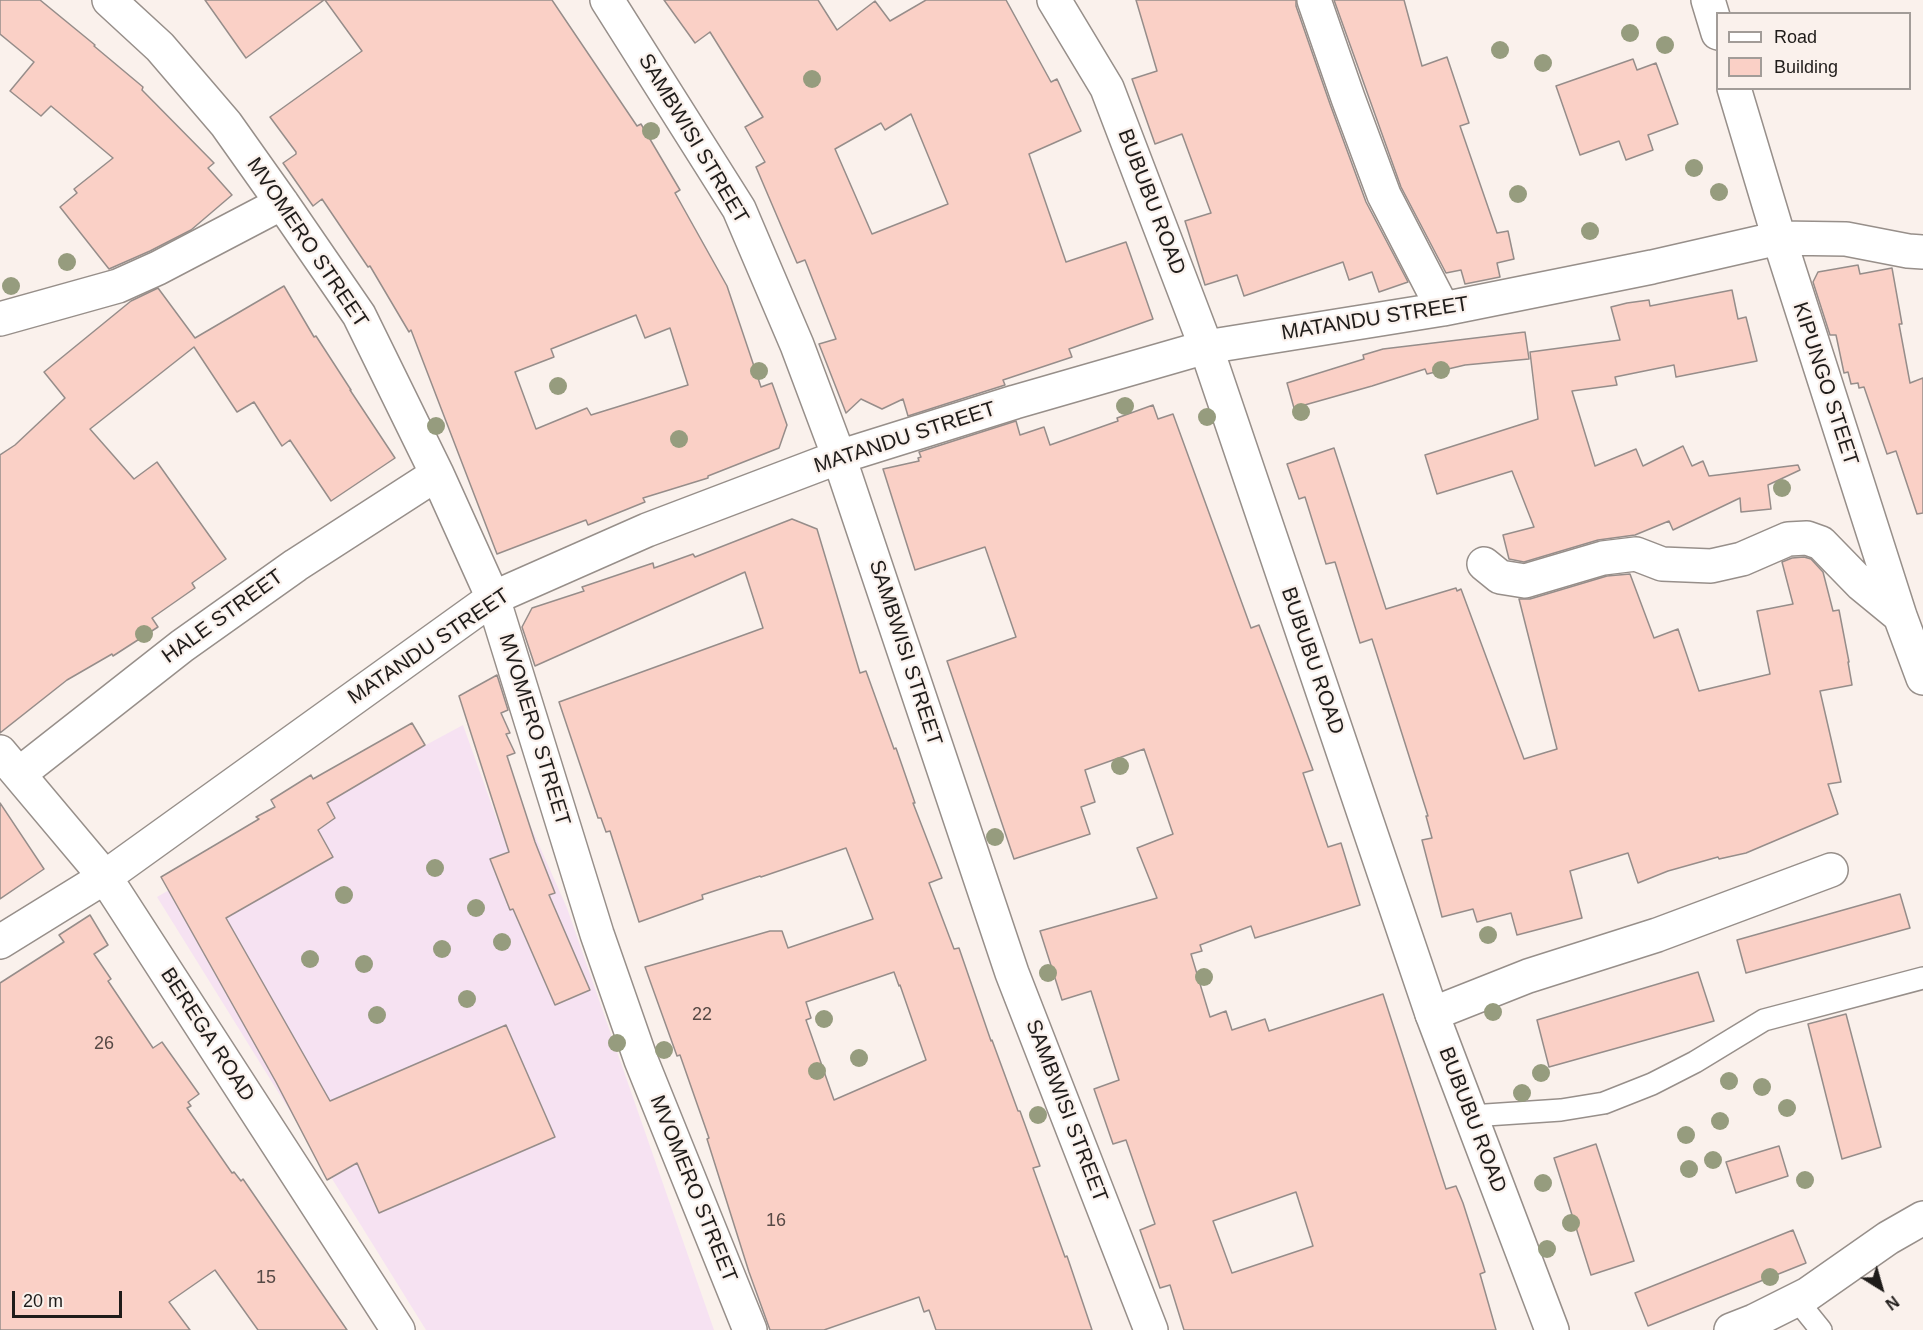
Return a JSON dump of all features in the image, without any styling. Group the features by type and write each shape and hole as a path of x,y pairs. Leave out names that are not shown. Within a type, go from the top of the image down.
{"street":[{"name":"MVOMERO STREET","path":"109,0 160,47 226,124 282,203 359,315 437,474 493,598 597,934 641,1060 750,1330"},
{"name":"SAMBWISI STREET","path":"608,0 739,209 797,345 839,457 1012,973 1151,1330"},
{"name":"BUBUBU ROAD","path":"1054,0 1107,88 1206,347 1432,1014 1552,1330"},
{"path":"1314,0 1384,195 1443,309"},
{"path":"1708,0 1716,26"},
{"name":"KIPUNGO STEET","path":"1735,90 1779,238 1900,616 1922,673"},
{"path":"0,319 118,286 158,268 282,203"},
{"name":"MATANDU STREET","path":"0,942 105,877 493,598 647,530 839,457 1015,402 1206,347 1443,309 1652,267 1779,238 1846,239 1923,252"},
{"name":"HALE STREET","path":"10,763 296,565 437,474"},
{"path":"1484,564 1500,577 1525,581 1603,558 1636,554 1662,564 1711,566 1742,559 1788,539 1807,538 1821,543 1861,584 1900,616"},
{"name":"BEREGA ROAD","path":"10,763 105,877 398,1330"},
{"path":"1432,1014 1528,976 1657,935 1831,870"},
{"path":"1731,1330 1808,1294 1888,1238 1923,1218"}],"lane":[{"path":"1471,1116 1561,1110 1604,1103 1652,1084 1695,1062 1764,1020 1923,978"},
{"path":"1796,1299 1821,1330"}],"shaded area":[{"path":"463,725 500,828 527,818 567,908 714,1330 426,1330 157,897 335,794"}],"building":[{"path":"0,0 40,0 95,45 143,87 142,90 214,163 208,168 232,195 191,230 109,269 60,207 77,193 74,189 113,158 51,106 41,116 10,91 34,62 0,34"},
{"path":"205,0 324,0 246,58"},
{"path":"325,0 552,0 637,126 641,124 680,190 675,193 727,286 761,387 772,383 787,425 779,448 708,476 708,478 643,498 645,502 588,525 586,520 497,554 411,330 409,332 370,266 368,267 322,199 313,206 283,163 296,152 270,117 362,51","holes":["636,315 645,338 670,328 688,385 591,415 587,408 536,429 515,372 554,357 551,349"]},
{"path":"664,0 818,0 837,30 875,1 890,21 926,0 1006,0 1051,82 1057,79 1081,131 1029,154 1066,262 1126,242 1153,319 1069,349 1072,357 1003,380 1005,385 908,416 903,399 882,409 861,399 846,413 819,344 836,339 805,260 797,263 756,167 765,162 745,127 763,117 710,32 695,43","holes":["911,114 948,204 872,234 835,149 881,123 885,130"]},
{"path":"1136,0 1296,0 1296,6 1366,202 1408,282 1379,292 1372,272 1349,280 1343,262 1244,296 1237,275 1205,285 1185,221 1211,213 1182,134 1155,144 1132,79 1157,71"},
{"path":"1334,0 1404,0 1422,66 1447,57 1469,123 1460,126 1497,233 1508,231 1514,259 1497,263 1500,277 1465,284 1461,270 1446,273 1401,187"},
{"path":"1633,59 1637,70 1656,63 1678,124 1648,135 1653,150 1626,160 1619,141 1580,155 1556,86"},
{"path":"1858,265 1860,274 1892,268 1910,383 1923,378 1923,513 1917,514 1896,451 1887,454 1864,387 1859,388 1858,383 1851,384 1848,372 1844,373 1836,335 1830,335 1813,282 1818,272"},
{"path":"284,286 314,337 316,336 395,458 331,501 290,440 282,446 254,402 237,412 194,347 90,429 134,479 157,462 226,559 192,583 195,588 152,618 158,627 113,656 112,654 67,680 0,733 0,455 15,445 65,398 44,372 131,301 158,288 195,338"},
{"path":"1732,290 1738,319 1746,317 1757,361 1676,377 1674,365 1615,377 1617,385 1572,391 1595,466 1636,449 1643,466 1683,446 1692,466 1703,461 1709,476 1798,465 1800,470 1768,485 1771,509 1741,512 1740,498 1673,530 1669,521 1635,535 1598,540 1524,562 1509,559 1503,535 1534,527 1512,471 1437,494 1425,455 1538,419 1530,352 1620,340 1611,307 1649,300 1650,306"},
{"path":"1525,332 1529,359 1465,365 1427,374 1425,369 1294,408 1287,383 1364,359 1363,355 1383,349"},
{"path":"1153,405 1158,419 1173,414 1251,628 1259,625 1313,770 1303,773 1328,847 1341,843 1360,905 1255,938 1251,926 1200,945 1202,951 1191,954 1210,1017 1226,1011 1232,1030 1265,1019 1269,1031 1383,994 1446,1189 1456,1186 1463,1203 1485,1272 1480,1274 1496,1330 1184,1330 1170,1285 1160,1288 1140,1230 1155,1224 1126,1140 1113,1144 1094,1089 1119,1080 1091,991 1062,1000 1040,931 1157,898 1137,848 1173,834 1144,749 1085,770 1095,802 1081,807 1090,834 1014,859 947,661 1016,637 985,547 915,570 883,469 919,461 918,458 921,457 919,452 1016,421 1020,435 1044,427 1050,445 1118,421 1117,418","holes":["1296,1192 1313,1246 1232,1273 1213,1221"]},
{"path":"1334,448 1386,609 1456,588 1457,591 1461,589 1524,759 1557,749 1519,599 1530,599 1607,576 1630,574 1654,638 1678,629 1699,691 1770,674 1757,611 1793,604 1782,562 1792,558 1811,559 1823,572 1833,611 1839,610 1852,685 1820,691 1841,782 1828,784 1838,814 1746,853 1719,859 1718,857 1668,871 1638,883 1628,853 1570,871 1582,918 1517,935 1511,913 1477,922 1473,909 1442,917 1422,840 1432,838 1426,816 1428,816 1372,639 1360,643 1335,562 1326,564 1305,497 1299,499 1287,464"},
{"path":"792,519 817,529 860,673 866,671 942,878 929,883 954,949 959,948 991,1041 1018,1111 1020,1111 1040,1166 1033,1168 1065,1257 1067,1256 1092,1330 936,1330 929,1310 924,1312 919,1297 824,1330 770,1330 749,1272 707,1139 709,1138 680,1055 677,1056 645,967 770,931 782,931 788,948 873,919 846,848 702,895 703,899 639,922 610,831 606,832 601,818 598,818 559,702 763,628 745,572 535,666 522,627 532,608 584,591 582,587 653,563 654,568 693,554 695,557","holes":["894,972 926,1060 834,1100 806,1020 811,1018 806,1002"]},
{"path":"497,675 508,710 501,713 510,733 506,734 515,753 507,756 535,842 555,893 549,895 590,990 555,1005 513,909 510,910 490,859 509,852 459,696"},
{"path":"412,723 425,745 327,803 335,818 318,830 333,857 226,918 330,1101 506,1025 555,1137 379,1213 357,1163 327,1180 276,1082 161,877 259,819 256,817 275,807 271,800 311,775 313,779"},
{"path":"0,803 44,869 0,899"},
{"path":"1900,894 1910,928 1746,973 1737,940"},
{"path":"90,915 108,945 94,954 111,979 108,981 153,1048 162,1042 199,1094 188,1102 191,1106 187,1108 232,1173 234,1172 241,1181 243,1179 347,1330 258,1330 215,1270 169,1302 190,1330 0,1330 0,983 64,942 59,935"},
{"path":"1698,972 1714,1021 1549,1067 1537,1020"},
{"path":"1846,1014 1881,1147 1842,1159 1808,1024"},
{"path":"1596,1144 1634,1261 1591,1275 1554,1158"},
{"path":"1779,1146 1788,1176 1736,1193 1726,1162"},
{"path":"1793,1230 1806,1263 1648,1326 1635,1293"}]}
